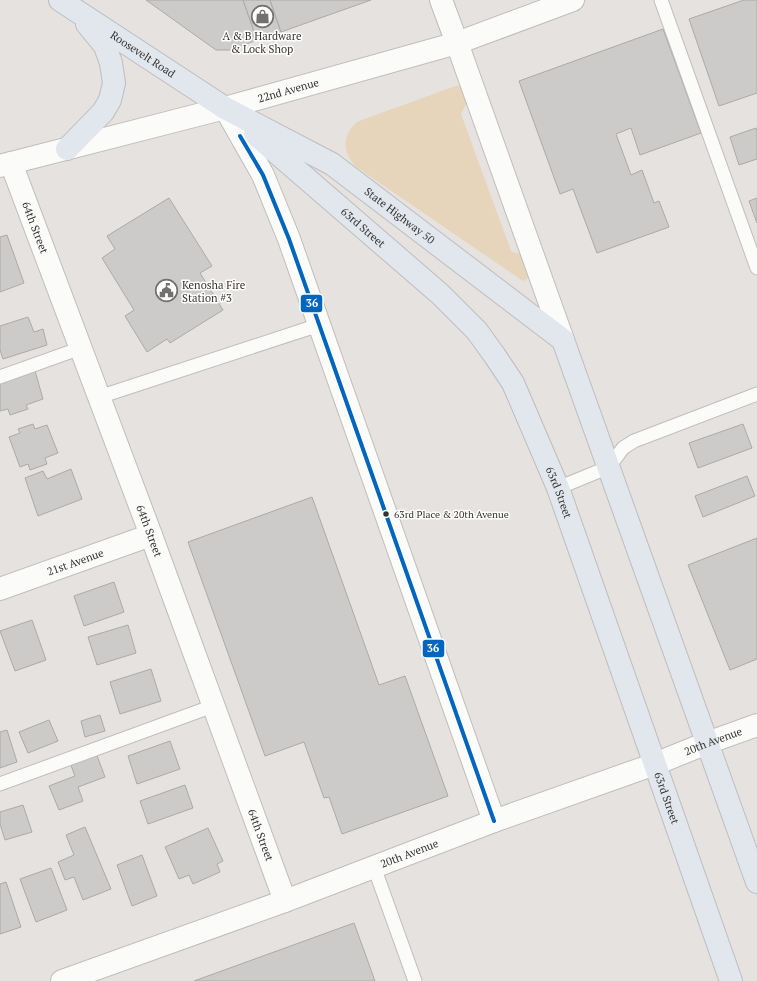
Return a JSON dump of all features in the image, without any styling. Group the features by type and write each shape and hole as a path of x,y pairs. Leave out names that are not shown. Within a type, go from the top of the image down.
{"main road":[{"name":"Roosevelt Road","path":"68,5 225,108"},
{"path":"67,148 103,112 110,100 114,83 111,63 104,46 68,5"},
{"name":"State Highway 50","path":"225,108 332,164 563,340"},
{"name":"63rd Street","path":"225,108 440,294 476,331 513,383 558,488 731,981"},
{"path":"563,340 757,882"}],"street":[{"path":"441,0 563,340"},
{"name":"22nd Avenue","path":"6,165 225,108 457,43 573,0"},
{"path":"225,108 263,175 289,239 494,822"},
{"name":"64th Street","path":"6,165 81,348 285,901"},
{"name":"21st Avenue","path":"0,589 151,535"},
{"name":"20th Avenue","path":"62,981 285,901 757,725"}],"lane":[{"path":"661,0 757,268"},
{"path":"99,397 319,325"},
{"path":"0,377 81,348"},
{"path":"558,488 608,467 623,448 634,441 757,394"},
{"path":"0,784 213,706"},
{"path":"374,867 415,981"}],"shaded area":[{"path":"456,86 462,86 468,100 461,114 511,251 521,254 530,277 523,281 355,166 349,158 346,150 346,140 349,131 359,121"}],"building":[{"path":"146,0 243,0 257,40 230,50 216,50"},
{"name":"A & B Hardware & Lock Shop","path":"243,0 270,0 281,32 257,40"},
{"path":"270,0 371,0 281,32"},
{"path":"744,0 757,0 757,93 719,106 689,19"},
{"path":"663,29 701,133 640,155 631,128 616,134 631,175 642,170 654,203 659,201 669,227 597,253 573,189 560,194 519,81"},
{"path":"756,128 757,159 739,165 730,137"},
{"name":"Kenosha Fire Station #3","path":"169,198 212,266 200,273 223,310 170,343 167,339 147,352 125,316 134,310 102,258 115,249 107,236"},
{"path":"757,198 757,223 749,201"},
{"path":"7,235 24,283 0,292 0,237"},
{"path":"28,317 34,332 43,329 47,345 3,359 0,350 0,326"},
{"path":"35,371 43,399 26,405 28,409 10,415 8,409 0,411 0,381"},
{"path":"33,424 35,429 47,425 58,453 45,458 47,464 30,470 28,464 20,467 9,437 20,433 18,429"},
{"path":"743,424 752,448 698,468 689,443"},
{"path":"71,469 82,499 38,516 25,478 43,471 47,479"},
{"path":"747,476 755,496 703,517 695,496"},
{"path":"312,497 379,685 405,676 448,796 342,834 329,797 324,798 304,742 265,756 188,542"},
{"path":"757,538 757,659 730,670 688,565"},
{"path":"114,582 124,612 84,626 74,596"},
{"path":"32,620 46,660 15,671 0,631"},
{"path":"128,625 136,653 97,665 88,637"},
{"path":"151,669 161,701 120,714 110,682"},
{"path":"100,715 105,731 85,737 81,721"},
{"path":"49,720 58,741 28,753 19,732"},
{"path":"7,730 17,762 0,768 0,732"},
{"path":"170,741 180,769 137,784 128,756"},
{"path":"96,753 105,777 78,787 83,801 59,810 49,786 75,776 70,763"},
{"path":"185,785 193,808 148,824 140,801"},
{"path":"23,805 32,832 5,840 0,824 0,812"},
{"path":"85,827 111,889 83,900 74,877 65,880 58,862 74,855 66,835"},
{"path":"208,828 223,861 217,864 220,872 193,884 189,875 179,879 165,847"},
{"path":"142,855 157,896 132,906 117,865"},
{"path":"51,868 67,910 36,922 20,879"},
{"path":"6,882 21,927 0,934 0,884"},
{"path":"354,923 375,981 194,981"}],"transit line":[{"name":"36","path":"240,136 263,175 289,239 494,821"}],"place":[{"name":"A & B Hardware & Lock Shop","path":"262,16"},
{"name":"Kenosha Fire Station #3","path":"167,291"},
{"name":"63rd Place & 20th Avenue","path":"386,514"}]}
